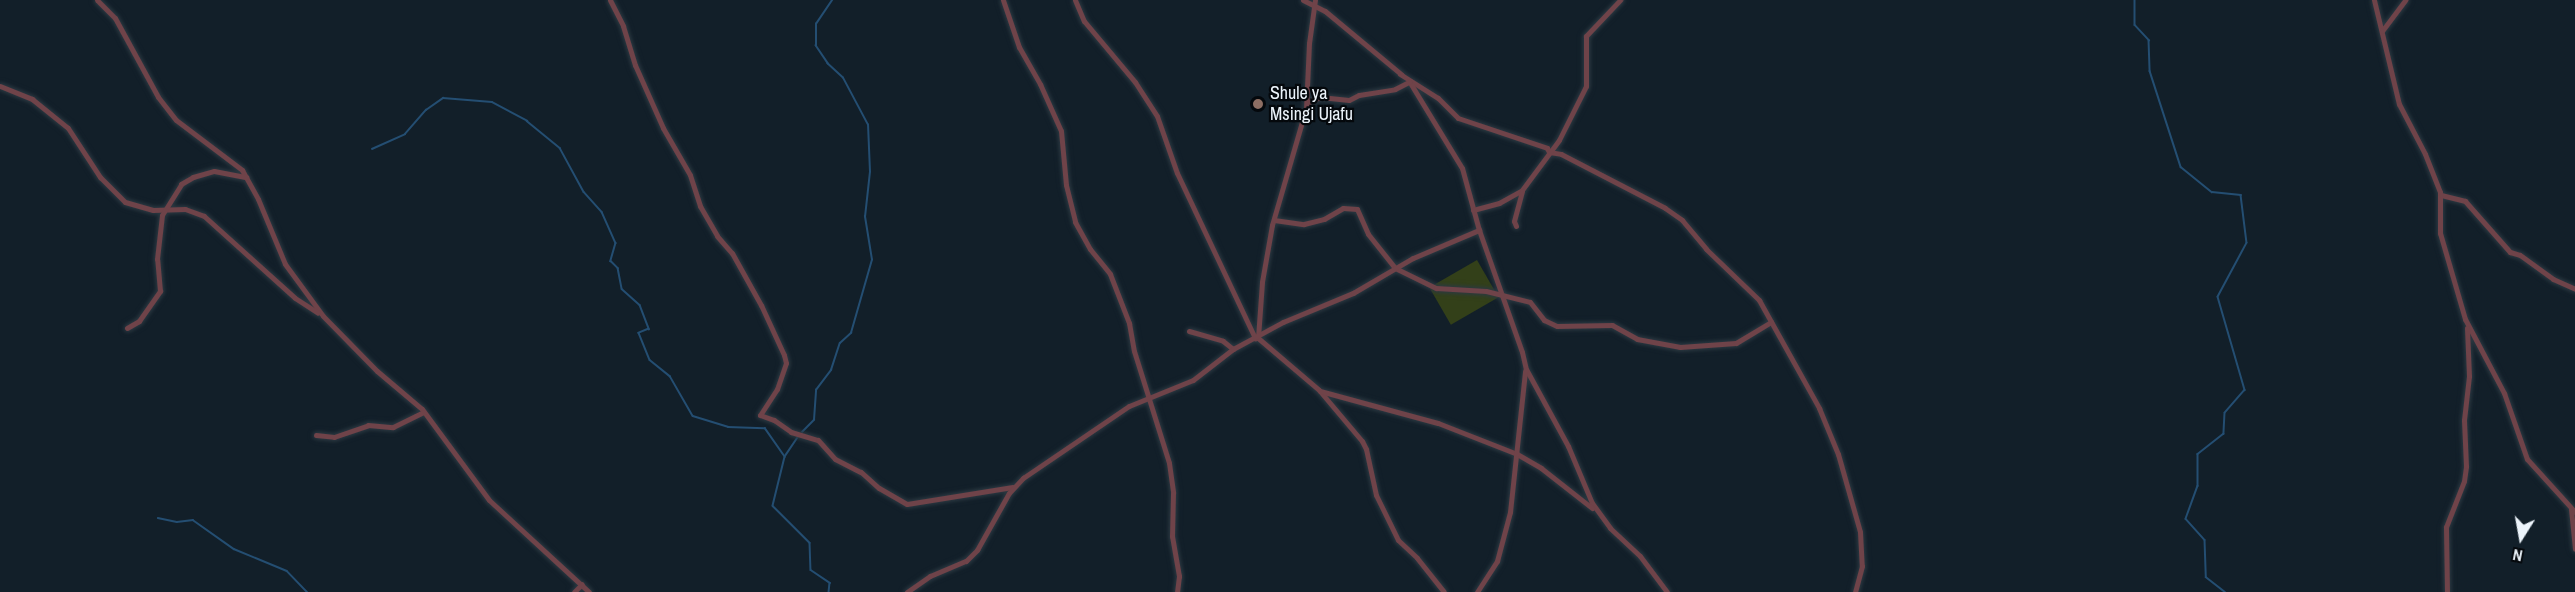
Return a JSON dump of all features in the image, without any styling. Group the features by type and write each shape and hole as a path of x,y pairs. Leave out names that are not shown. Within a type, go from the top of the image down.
{"street":[{"path":"97,0 116,18 159,97 176,120 226,157 246,177 285,264 323,316 377,371 424,411 489,500 589,592"},
{"path":"610,0 663,128 690,175 700,206 717,236 732,253 761,304 784,355 786,363 777,389 760,415 774,420 791,432 818,440 835,459 861,472 879,488 907,504 922,504 1013,487"},
{"path":"1003,0 1019,47 1040,84 1061,131 1066,185 1075,222 1090,249 1106,267 1119,292 1171,480 1172,532 1179,576 1178,592"},
{"path":"1075,0 1084,21 1135,82 1156,116 1177,173 1256,338 1319,390 1365,445 1376,495 1398,540 1417,558 1444,592"},
{"path":"1303,0 1314,8 1324,11 1409,82 1459,160 1500,296 1522,352 1526,369 1569,446 1596,511"},
{"path":"1256,338 1262,282 1274,220 1307,103 1315,0"},
{"path":"1516,226 1514,221 1522,190 1567,127 1586,86 1586,36 1620,0"},
{"path":"2374,0 2398,104 2426,154 2441,195 2440,233 2467,324 2504,393 2527,459 2573,509 2575,549"},
{"path":"2382,31 2405,0"},
{"path":"1400,74 1438,98 1461,120 1547,148 1549,152 1561,154 1674,214 1759,300 1819,408 1838,454 1860,532 1862,567 1855,592"},
{"path":"1307,103 1320,97 1351,99 1359,95 1395,89 1409,82"},
{"path":"0,86 32,99 68,128 100,177 125,202 153,210 185,209 204,216 295,298 323,316"},
{"path":"127,328 139,321 160,291 157,259 162,221 165,209 181,184 188,179 214,171 246,177"},
{"path":"1473,210 1499,203 1522,190"},
{"path":"2441,195 2465,201 2510,252 2520,255 2553,279 2575,289"},
{"path":"1274,220 1301,225 1324,219 1343,208 1357,209 1368,234 1395,268 1436,288 1486,291 1532,303 1544,320 1568,328 1612,325 1637,339 1669,347 1720,346 1736,343 1771,322"},
{"path":"153,210 162,221"},
{"path":"907,592 930,576 970,558 1013,487 1032,471 1148,396 1193,380 1233,349 1290,318 1353,293 1395,268 1479,230"},
{"path":"2447,592 2446,527 2464,481 2466,466 2464,420 2469,376 2467,324"},
{"path":"1189,331 1223,341 1233,349"},
{"path":"1477,592 1494,567 1501,549 1517,454 1526,369"},
{"path":"1319,390 1438,423 1517,454 1541,468 1596,511 1634,550 1667,592"},
{"path":"316,435 334,437 368,426 393,427 424,411"},
{"path":"574,592 582,584"}],"green space":[{"path":"1477,260 1498,297 1451,325 1429,288"}],"waterway":[{"path":"802,432 814,420 816,390 831,370 840,343 851,333 872,260 865,217 870,172 868,125 843,78 828,64 816,46 816,24 832,0"},
{"path":"2135,0 2135,25 2149,40 2150,71 2181,167 2212,192 2241,195 2247,243 2218,297 2245,390 2225,413 2224,434 2198,454 2198,486 2186,519 2205,540 2206,577 2225,592"},
{"path":"372,149 405,134 426,110 443,98 492,102 527,121 560,148 584,192 602,212 616,243 611,261 618,268 622,289 640,305 649,329 639,333 650,360 670,376 693,416 728,427 765,428 785,457 773,506 810,543 811,570 830,583 829,592"},
{"path":"785,456 799,435"},
{"path":"158,518 177,522 193,520 234,549 287,571 307,592"}],"place":[{"name":"Shule ya Msingi Ujafu","path":"1258,104"}]}
